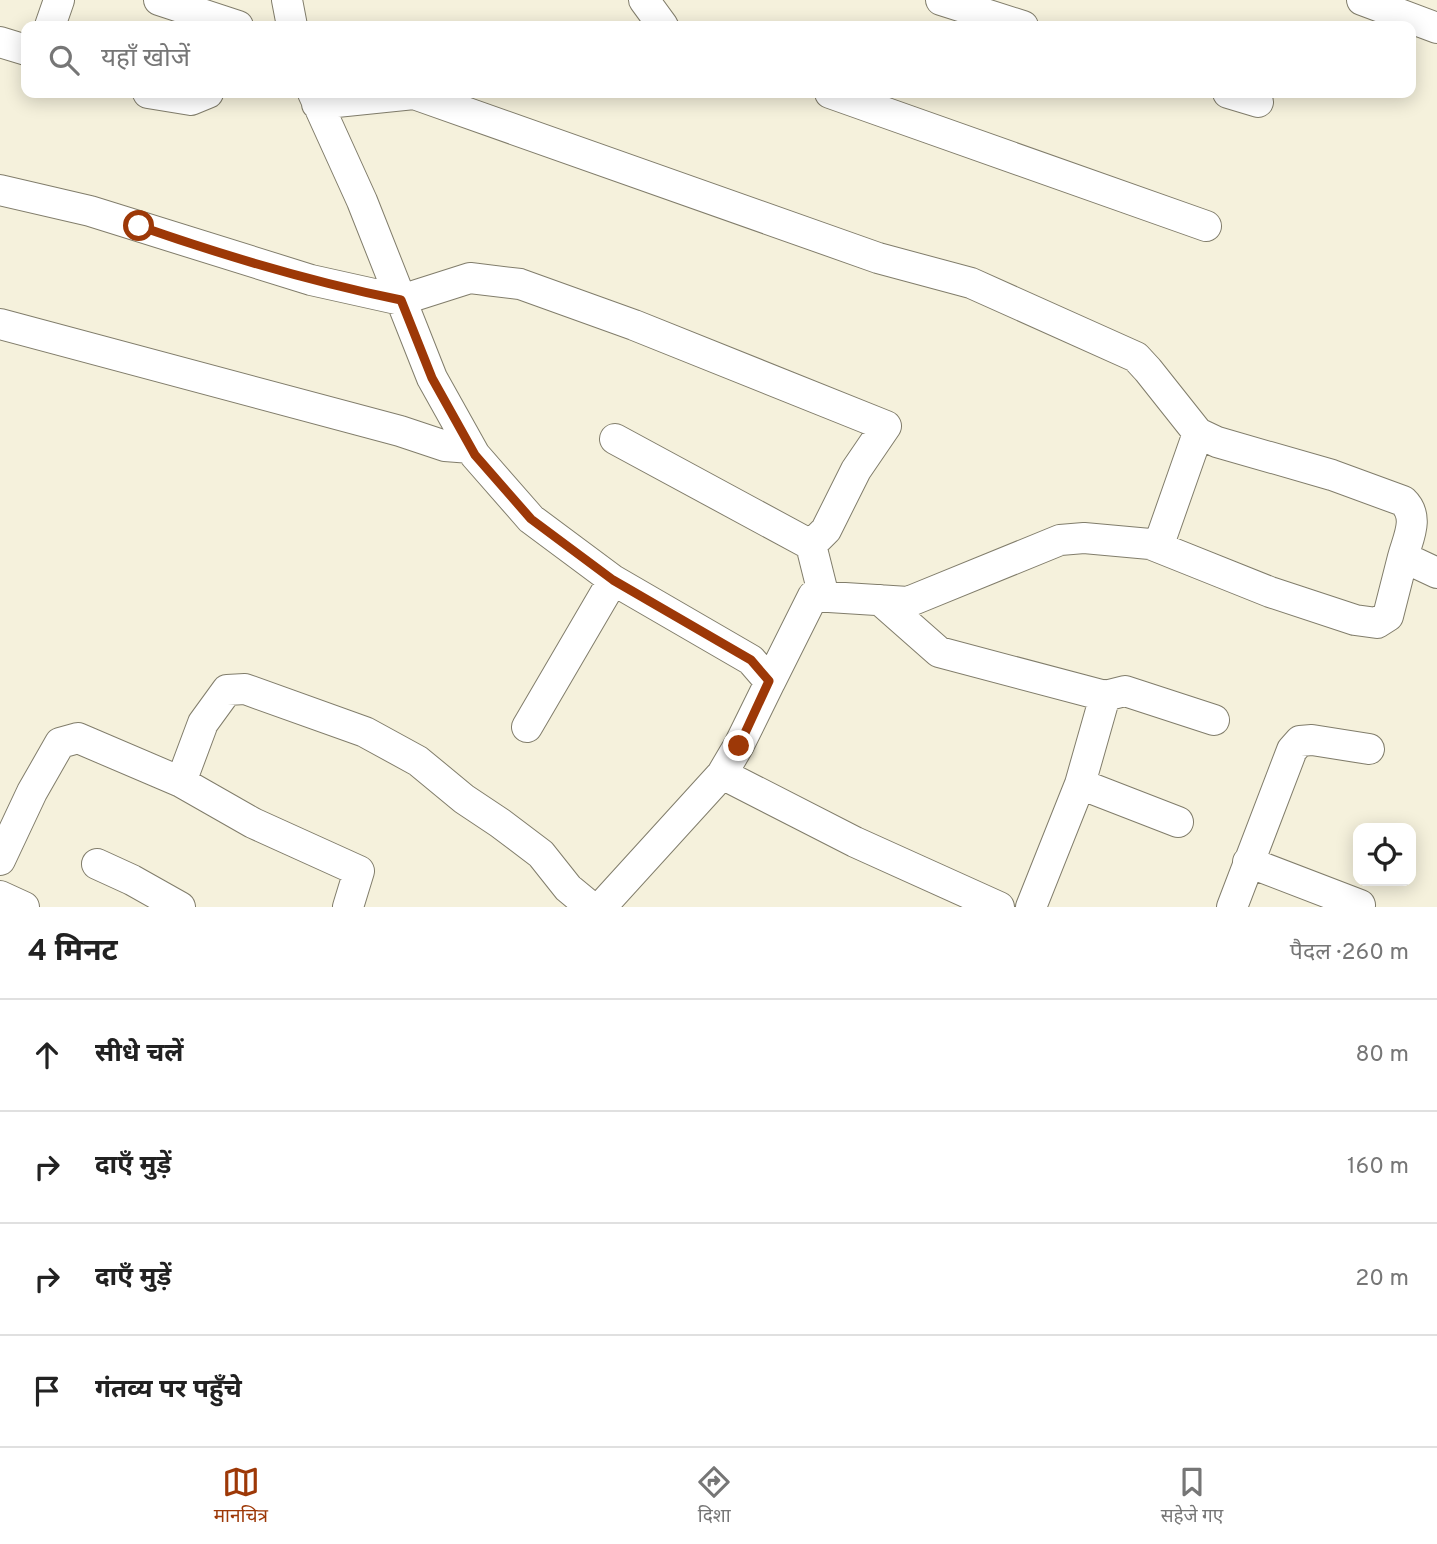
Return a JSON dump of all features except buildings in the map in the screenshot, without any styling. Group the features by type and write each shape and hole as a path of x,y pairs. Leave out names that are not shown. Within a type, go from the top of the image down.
{"street":[{"path":"52,21 59,0"},
{"path":"159,0 220,21"},
{"path":"287,0 291,21"},
{"path":"644,0 659,21"},
{"path":"952,1 1009,21"},
{"path":"1370,2 1437,27"},
{"path":"0,42 21,48"},
{"path":"179,98 196,98"},
{"path":"315,98 362,201 432,378 471,448 531,519 613,580 751,660 769,681"},
{"path":"425,98 878,258 971,283 1136,357 1198,433 1217,442 1332,475 1403,501 1410,508 1413,519 1388,616 1377,623 1355,621 1270,592 1150,544 1084,538 1060,540 908,602 813,596 722,775 601,907"},
{"path":"844,98 1206,226"},
{"path":"1245,98 1258,102"},
{"path":"0,190 89,211 311,280 401,300 470,278 520,284 634,325 886,426 856,470 826,530 811,545"},
{"path":"0,324 400,431 445,446 471,448"},
{"path":"1158,547 1198,433"},
{"path":"615,439 811,545 824,597"},
{"path":"1403,557 1437,573"},
{"path":"527,727 613,580"},
{"path":"880,600 939,652 1105,696 1125,691 1214,720"},
{"path":"181,782 203,723 226,690 245,689 365,732 418,761 464,799 500,822 541,854 568,888 591,907"},
{"path":"1031,907 1080,784 1105,696"},
{"path":"0,860 32,792 60,743 78,738 181,782 253,823 359,871 354,903"},
{"path":"1232,907 1284,768 1300,741 1312,740 1369,749"},
{"path":"722,775 855,842 999,907"},
{"path":"1080,784 1178,822"},
{"path":"1248,862 1360,905"},
{"path":"97,864 180,907"},
{"path":"0,896 24,907"}],"route":[{"path":"139,226 311,280 401,300 432,378 475,455 531,519 613,580 751,660 769,681 739,746"}]}
